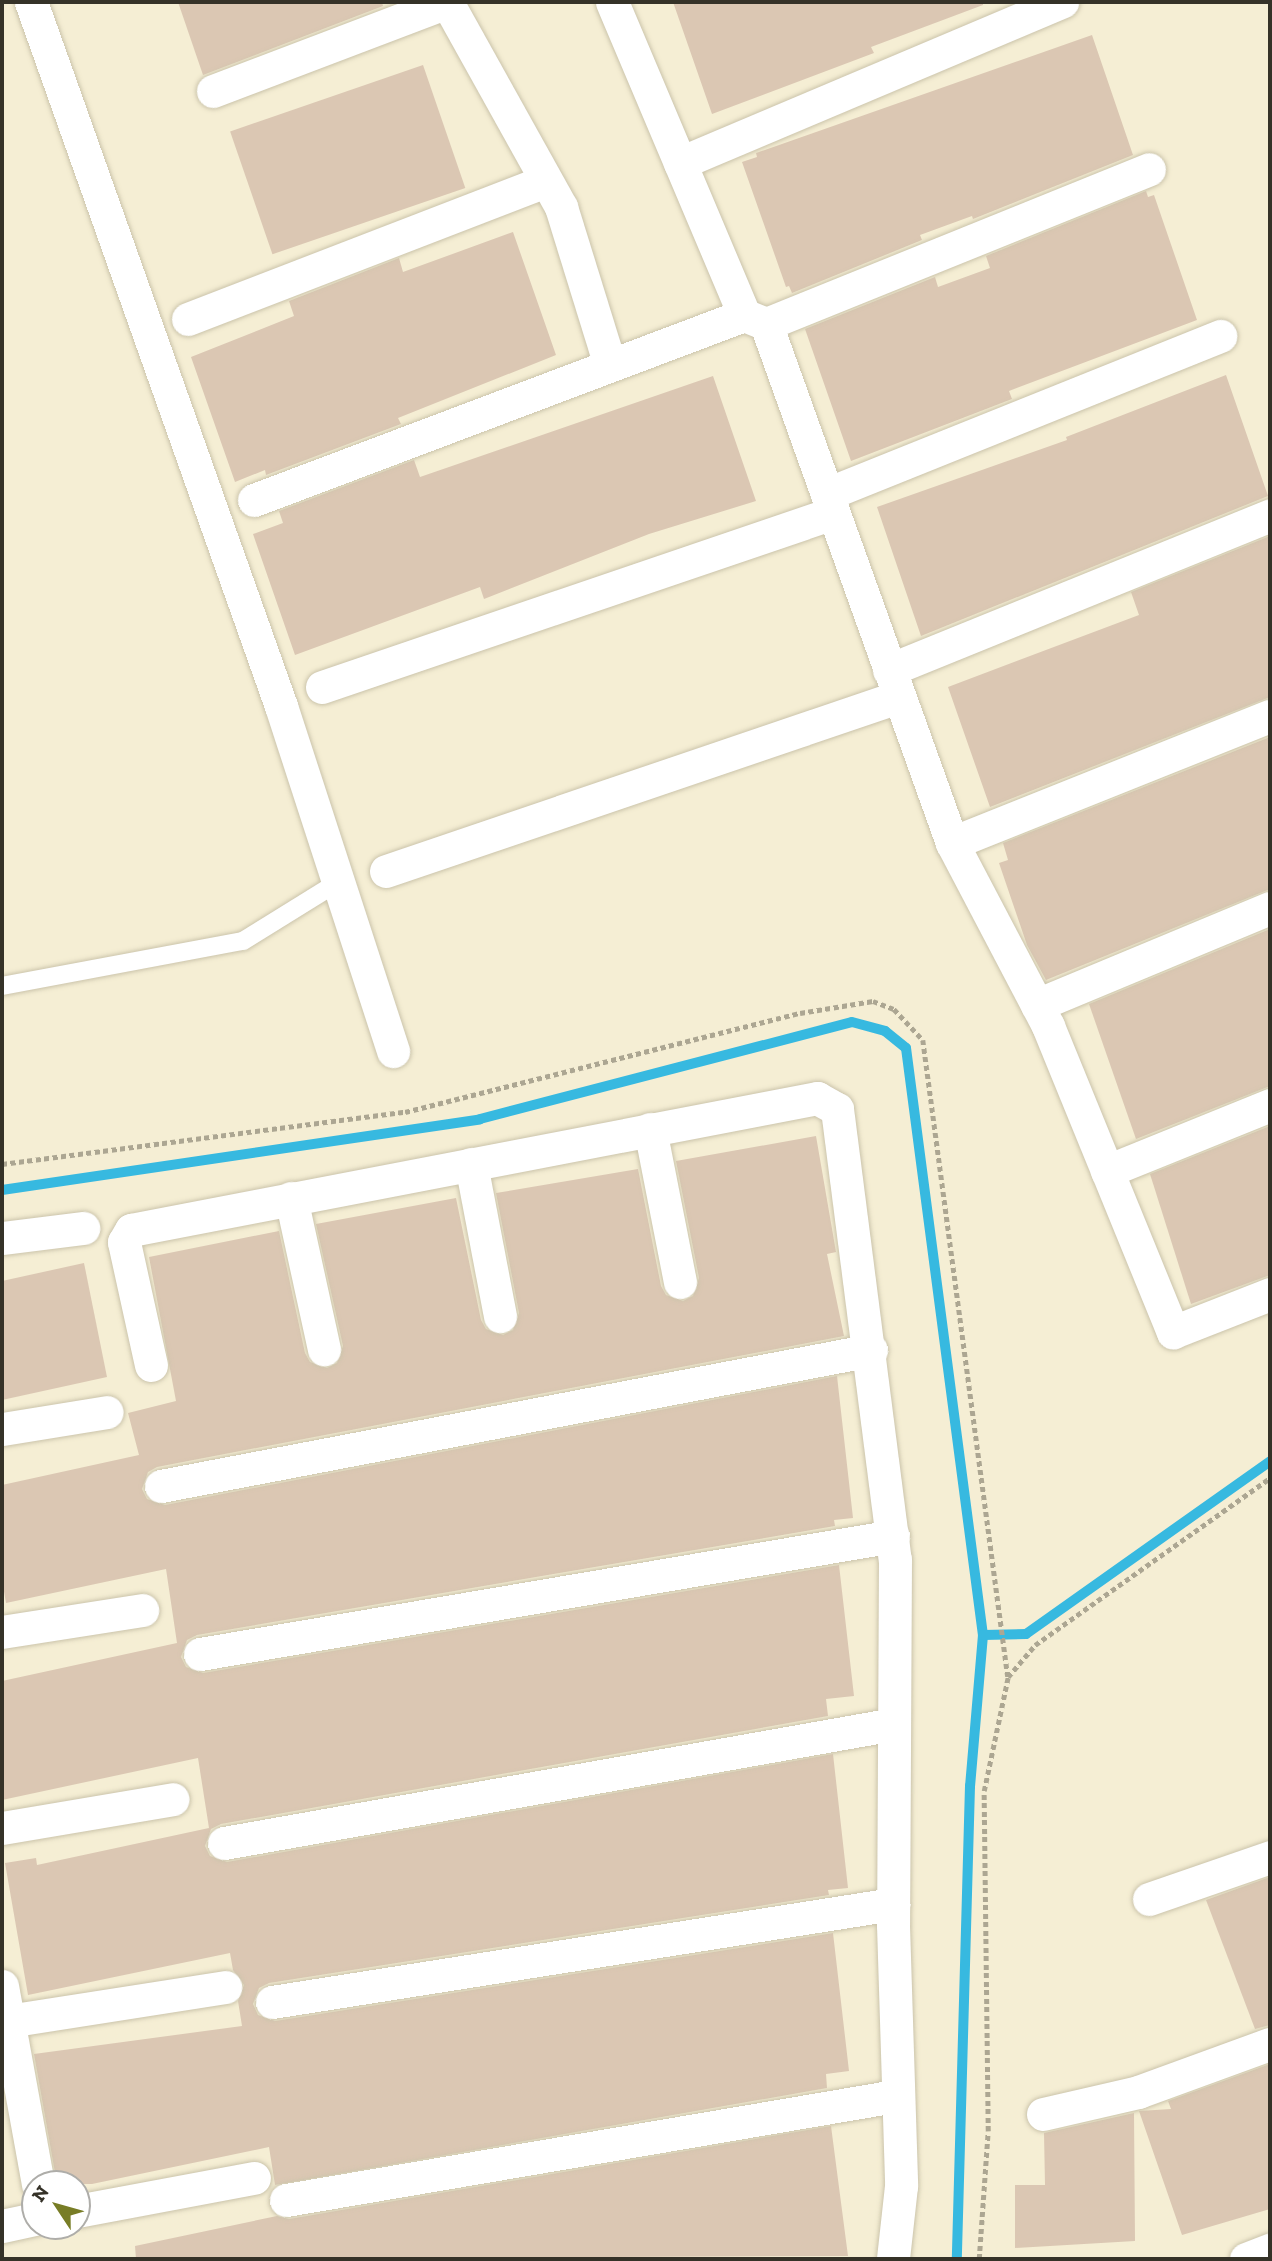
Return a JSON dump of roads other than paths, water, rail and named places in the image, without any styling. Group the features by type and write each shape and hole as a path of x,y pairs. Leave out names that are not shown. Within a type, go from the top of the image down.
{"street":[{"path":"31,2 281,706 393,1051"},
{"path":"213,91 447,2 561,207 610,366"},
{"path":"612,2 680,163 755,319 830,503 952,843 1037,1004 1173,1332 1270,1294"},
{"path":"680,163 1062,2"},
{"path":"254,499 610,366 755,319 1149,169"},
{"path":"188,319 545,181"},
{"path":"322,687 830,503 1220,336"},
{"path":"386,871 894,683 1270,515"},
{"path":"952,843 1270,716"},
{"path":"1037,1004 1270,908"},
{"path":"151,1365 124,1242 131,1230 817,1098 837,1109 872,1350 893,1536 895,2096 901,2186 894,2259"},
{"path":"1107,1171 1270,1105"},
{"path":"650,1129 680,1282"},
{"path":"471,1164 500,1316"},
{"path":"291,1198 324,1349"},
{"path":"2,1238 83,1228"},
{"path":"161,1486 872,1350"},
{"path":"2,1429 107,1412"},
{"path":"200,1654 893,1536"},
{"path":"2,1632 142,1610"},
{"path":"224,1843 894,1724"},
{"path":"2,1828 173,1799"},
{"path":"1149,1899 1270,1857"},
{"path":"272,2002 893,1904"},
{"path":"2,1986 5,2021 35,2170"},
{"path":"5,2021 225,1987"},
{"path":"1043,2114 1138,2092 1270,2044"},
{"path":"286,2200 895,2096"},
{"path":"91,2208 254,2178"},
{"path":"2,2225 21,2222"},
{"path":"1246,2259 1270,2250"}],"lane":[{"path":"2,986 243,941 338,882"}],"waterway":[{"path":"2,1190 480,1119 852,1022 885,1031 906,1048 983,1635 970,1786 957,2259"},
{"path":"983,1635 1026,1634 1270,1461"}]}
